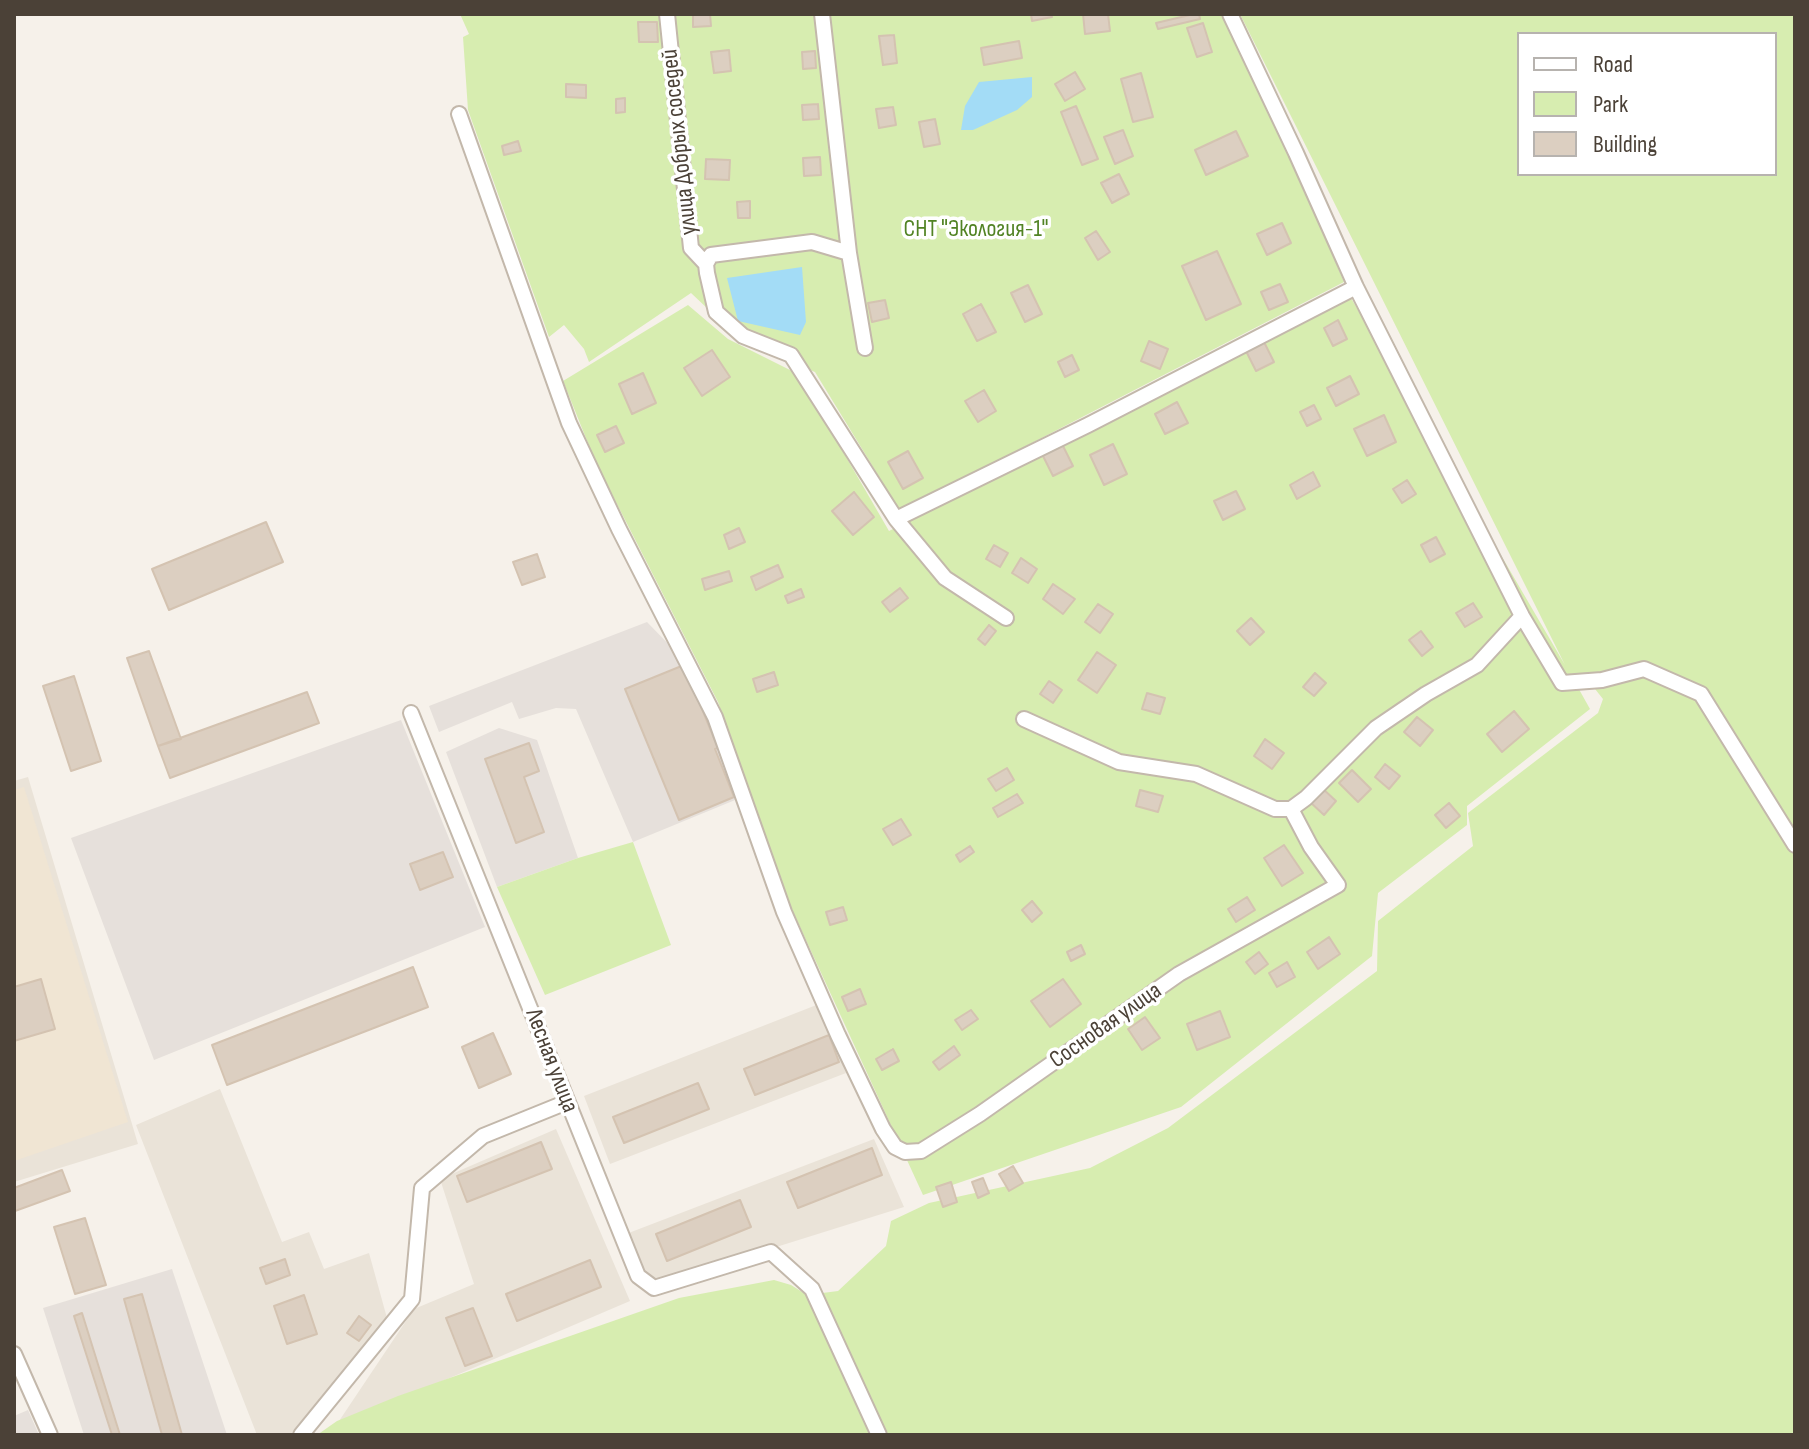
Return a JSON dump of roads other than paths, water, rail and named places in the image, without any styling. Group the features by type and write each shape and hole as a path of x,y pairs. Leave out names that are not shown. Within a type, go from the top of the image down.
{"street":[{"name":"улица Добрых соседей","path":"667,14 691,248 706,264 716,312 743,336 791,355 896,519 945,578 1006,618"},
{"path":"822,14 849,253 865,348"},
{"path":"1230,14 1356,287 1522,616 1562,683 1602,680 1644,669 1701,694 1795,845"},
{"name":"Сосновая улица","path":"459,114 569,423 715,717 784,912 883,1129 895,1147 905,1152 921,1151 980,1114 1179,974 1338,885 1311,847 1291,809"},
{"path":"706,264 711,255 812,242 849,253"},
{"path":"896,519 1088,425 1356,287"},
{"path":"1024,719 1119,762 1196,774 1275,809 1291,809 1376,728 1477,665 1522,616"},
{"name":"Лесная улица","path":"411,713 638,1276 654,1288 771,1252 812,1289 879,1435"},
{"path":"301,1435 412,1299 422,1188 483,1136 567,1102"},
{"path":"14,1354 50,1435"}],"water":[{"path":"1032,77 1032,97 1017,110 973,130 961,130 965,106 979,82"},
{"path":"802,267 806,322 800,335 738,321 727,278"}],"park label":[{"name":"СНТ \"Экология-1\"","path":"976,230"}]}
